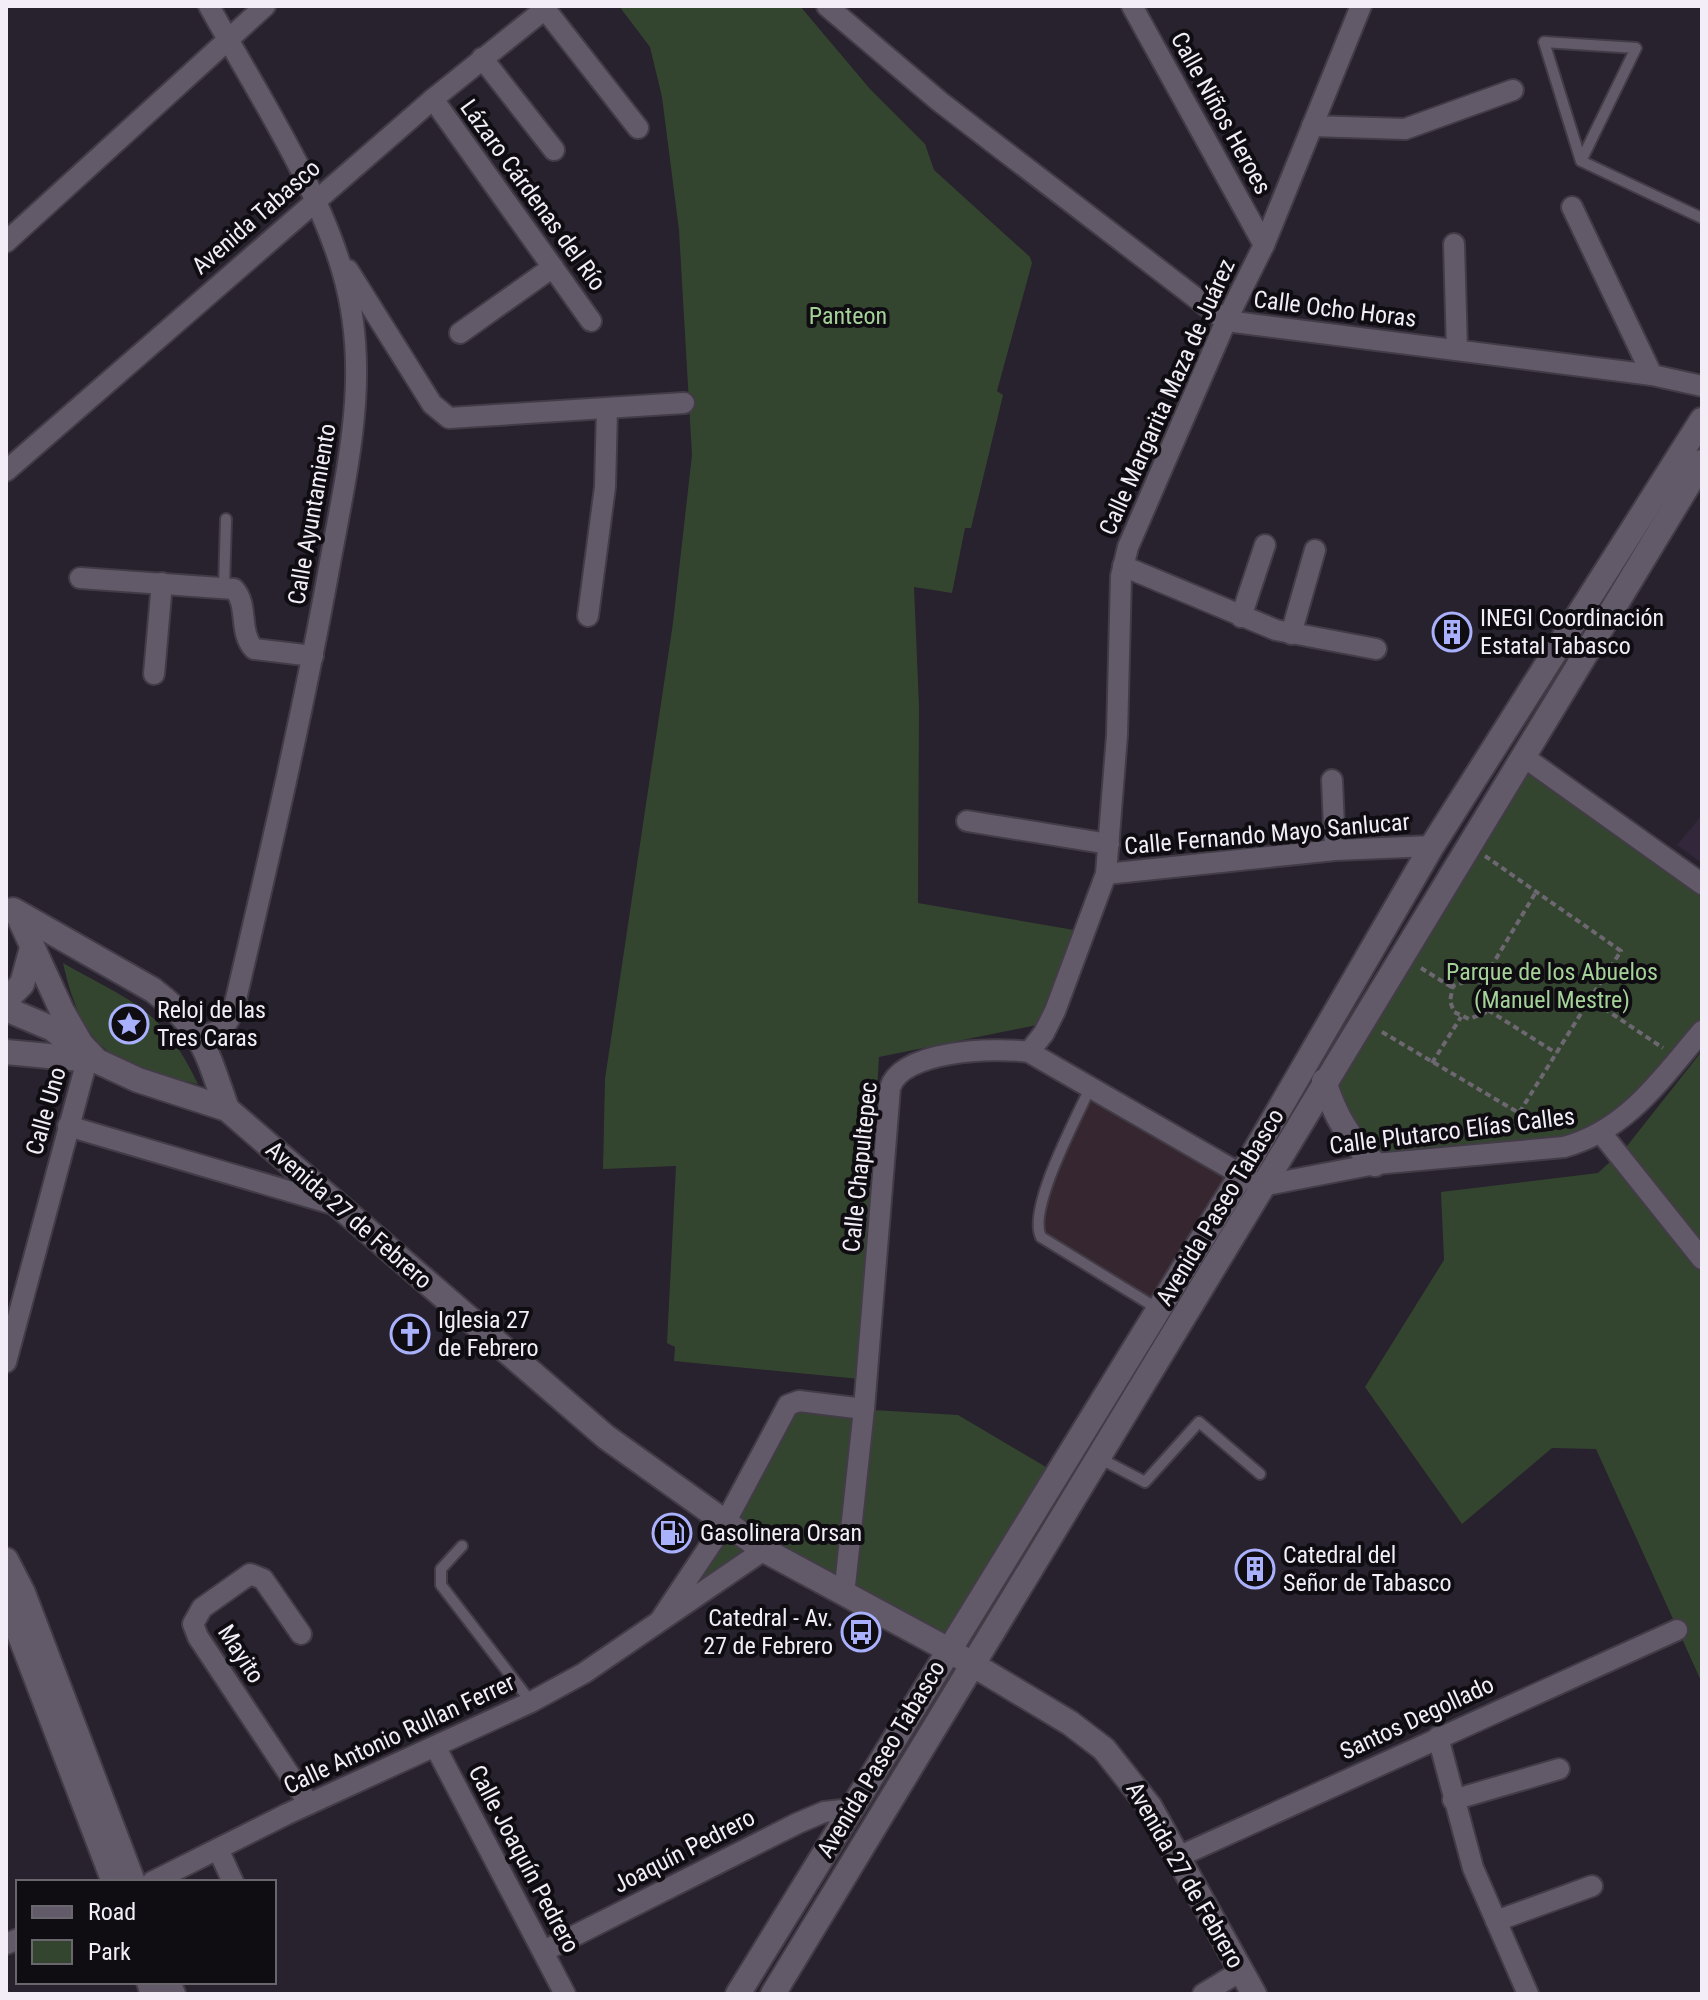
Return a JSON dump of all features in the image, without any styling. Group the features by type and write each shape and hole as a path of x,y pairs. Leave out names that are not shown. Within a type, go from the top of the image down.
{"main road":[{"name":"Avenida Paseo Tabasco","path":"773,1994 1098,1458 1432,846 1702,420"},
{"name":"Avenida Paseo Tabasco","path":"738,1994 1158,1309 1324,1081 1702,462"},
{"name":"Avenida 27 de Febrero","path":"11,909 153,990 174,1006 201,1035 227,1109"},
{"name":"Avenida 27 de Febrero","path":"11,909 71,1027 92,1060 138,1080 227,1109 585,1420 725,1523 764,1550 947,1649 1070,1723 1104,1749 1132,1780 1180,1856 1254,1994"},
{"path":"6,1000 22,984 32,948"},
{"path":"6,1009 53,1029 92,1060"},
{"path":"6,1052 92,1060"},
{"path":"1324,1081 1335,1115 1350,1140 1375,1164"},
{"path":"6,1560 23,1593 132,1880"},
{"path":"6,1599 113,1880"}],"street":[{"name":"Calle Ayuntamiento","path":"201,1035 223,1029 234,1010 284,800 313,656 357,400 354,324 337,254 315,200 209,6"},
{"path":"6,242 265,6"},
{"name":"Calle Ocho Horas","path":"827,6 939,101 1226,321 1652,375 1702,386"},
{"name":"Calle Niños Heroes","path":"1132,6 1264,245"},
{"name":"Calle Margarita Maza de Juárez","path":"1029,1052 1044,1033 1055,1011 1106,874 1123,566 1134,532 1226,321 1264,245 1361,6"},
{"name":"Avenida Tabasco","path":"6,471 315,200 482,58 545,9 638,128"},
{"path":"482,58 554,150"},
{"path":"1312,126 1405,129 1513,90"},
{"name":"Lázaro Cárdenas del Río","path":"433,99 591,321"},
{"path":"1572,207 1652,375"},
{"path":"1454,244 1457,350"},
{"path":"337,254 443,416 607,410 684,403"},
{"path":"460,333 553,267"},
{"path":"588,616 605,487 607,410"},
{"path":"1241,617 1265,545"},
{"path":"1291,634 1315,550"},
{"path":"1123,566 1241,617 1291,634 1376,649"},
{"path":"80,578 224,588 239,592 245,639 254,649 313,656"},
{"path":"154,674 162,583"},
{"path":"1524,757 1702,884"},
{"path":"1332,780 1335,850"},
{"path":"967,821 1109,844"},
{"name":"Calle Fernando Mayo Sanlucar","path":"1106,874 1335,850 1432,846"},
{"name":"Calle Plutarco Elías Calles","path":"1250,1181 1375,1164 1564,1147 1602,1134 1646,1097 1702,1031"},
{"name":"Calle Chapultepec","path":"844,1595 864,1409 893,1076 903,1069 964,1051 987,1048 1029,1052 1250,1181"},
{"name":"Calle Uno","path":"6,1362 68,1126 92,1060"},
{"path":"68,1126 338,1205"},
{"path":"1602,1134 1702,1259"},
{"path":"725,1523 788,1405 799,1401 864,1409"},
{"name":"Calle Antonio Rullan Ferrer","path":"661,1619 725,1523"},
{"name":"Calle Antonio Rullan Ferrer","path":"156,1880 309,1804 531,1702 584,1673 764,1550"},
{"name":"Mayito","path":"301,1634 263,1579 250,1574 198,1611 193,1624 198,1637 309,1804"},
{"name":"Santos Degollado","path":"1180,1856 1677,1630"},
{"path":"1438,1737 1473,1868 1528,1994"},
{"name":"Calle Joaquín Pedrero","path":"436,1748 544,1951 562,1993"},
{"path":"1453,1800 1559,1769"},
{"name":"Joaquín Pedrero","path":"544,1951 798,1823 824,1812 852,1809"},
{"path":"218,1849 232,1880"},
{"path":"1496,1921 1592,1886"},
{"path":"1203,1994 1241,1971"}],"lane":[{"path":"1581,161 1636,48 1544,42 1581,161 1702,218"},
{"path":"224,588 226,519"},
{"path":"1090,1088 1042,1197 1037,1231 1041,1237 1158,1309"},
{"path":"1098,1458 1145,1482 1199,1422 1260,1474"},
{"path":"462,1546 441,1569 441,1585 531,1702"}],"path":[{"path":"1362,1019 1519,1113 1621,951 1470,845"},
{"path":"1482,982 1536,892"},
{"path":"1402,955 1453,988"},
{"path":"1463,981 1482,982 1488,994 1487,1009 1477,1018 1461,1017 1450,1005 1453,988 1463,981"},
{"path":"1590,999 1678,1059"},
{"path":"1487,1009 1556,1053"},
{"path":"1432,1063 1461,1017"}],"shaded area":[{"path":"1702,815 1702,863 1677,845"},
{"path":"1091,1092 1235,1177 1157,1305 1044,1235 1041,1230 1045,1198"}],"green space":[{"name":"Panteon","path":"619,6 800,6 870,89 925,144 934,170 1030,257 1032,263 997,391 1003,395 971,528 965,528 952,593 914,587 919,706 918,903 1074,930 1037,1025 879,1057 860,1379 674,1361 675,1347 667,1343 676,1166 603,1169 605,1079 673,623 692,455 679,230 662,97 650,47"},
{"name":"Parque de los Abuelos (Manuel Mestre)","path":"1524,757 1702,883 1702,1030 1602,1134 1375,1164 1324,1081"},
{"path":"63,963 127,999 157,1022 171,1038 198,1084 144,1070 106,1050 92,1036 81,1017"},
{"path":"1702,1051 1702,1683 1596,1449 1552,1448 1462,1524 1365,1387 1444,1260 1441,1192 1598,1173 1627,1146"},
{"path":"788,1405 958,1415 1056,1473 947,1649 764,1551 661,1619"}],"place":[{"name":"INEGI Coordinación Estatal Tabasco","path":"1452,632"},
{"name":"Reloj de las Tres Caras","path":"129,1024"},
{"name":"Iglesia 27 de Febrero","path":"410,1334"},
{"name":"Gasolinera Orsan","path":"672,1533"},
{"name":"Catedral del Señor de Tabasco","path":"1255,1569"},
{"name":"Catedral - Av. 27 de Febrero","path":"861,1632"}]}
